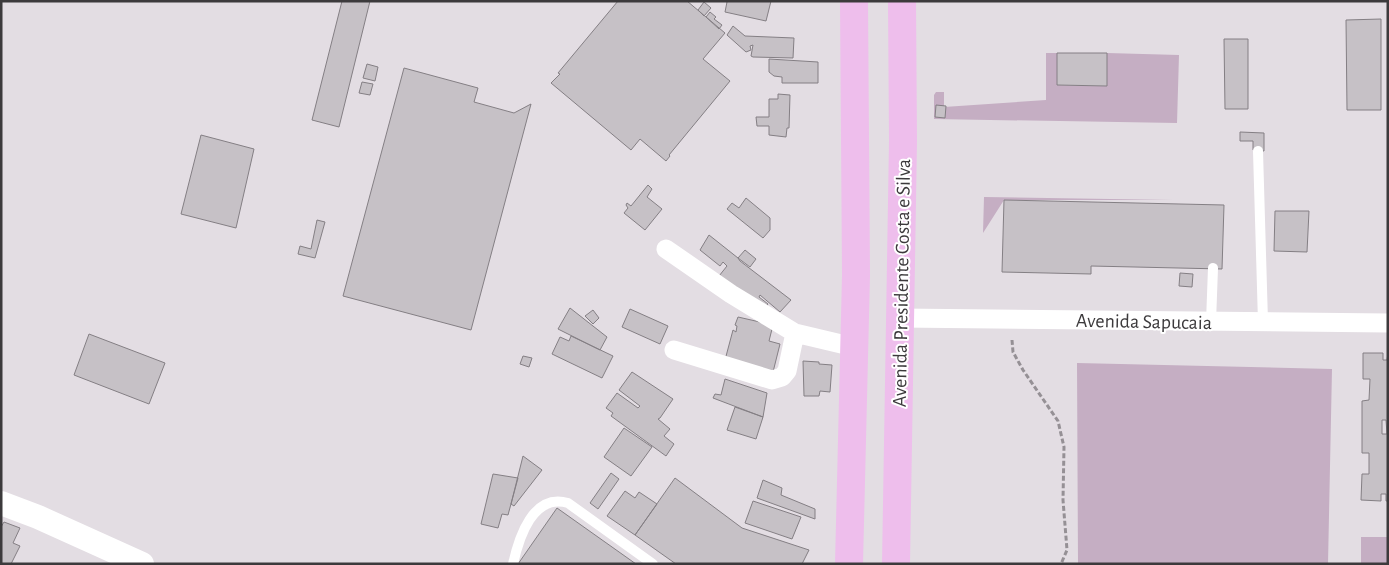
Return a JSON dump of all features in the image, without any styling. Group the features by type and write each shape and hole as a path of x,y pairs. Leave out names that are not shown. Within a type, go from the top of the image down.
{"main road":[{"path":"850,564 856,275 854,1"},
{"name":"Avenida Presidente Costa e Silva","path":"896,564 903,141 902,1"}],"street":[{"path":"666,249 731,294 795,333 854,347"},
{"name":"Avenida Sapucaia","path":"900,318 1388,322"},
{"path":"674,350 772,380 782,377 787,371 795,333"},
{"path":"1,503 38,517 142,564"}],"lane":[{"path":"1258,151 1264,322"},
{"path":"1211,322 1212,268"},
{"path":"512,564 521,536 536,509 550,501 560,500 568,503 653,564"}],"path":[{"path":"1010,320 1013,352 1058,421 1064,447 1063,500 1067,550 1061,564"}],"shaded area":[{"path":"1046,53 1057,53 1057,85 1107,86 1107,53 1179,55 1177,123 934,119 934,95 936,92 944,92 944,107 1046,100"},
{"path":"984,197 1173,200 1004,200 983,233"},
{"path":"1077,363 1332,369 1328,564 1078,564"},
{"path":"1361,537 1388,537 1388,564 1361,564"}],"building":[{"path":"342,1 370,1 339,127 312,120"},
{"path":"618,1 687,1 725,33 703,59 730,81 666,161 640,139 631,150 551,83"},
{"path":"724,1 771,1 766,21 725,12 727,2"},
{"path":"704,2 711,8 704,16 698,10"},
{"path":"710,12 716,17 714,19 722,25 719,29 706,17"},
{"path":"1381,19 1381,110 1347,110 1346,20"},
{"path":"733,26 745,36 794,38 793,58 751,56 753,45 750,46 751,50 746,52 727,35"},
{"path":"1224,39 1248,39 1248,109 1225,109"},
{"path":"1057,53 1107,53 1107,86 1057,85"},
{"path":"769,59 818,62 818,83 782,83 782,77 774,76 769,72"},
{"path":"367,64 378,67 375,81 363,78"},
{"path":"404,68 478,88 474,102 514,113 531,104 471,330 343,296"},
{"path":"362,82 373,84 370,95 359,93"},
{"path":"778,94 790,95 789,128 787,128 786,137 769,135 769,126 757,126 756,117 769,117 769,99 778,99"},
{"path":"936,105 946,106 945,118 935,117"},
{"path":"1240,132 1264,133 1264,151 1253,150 1253,141 1240,141"},
{"path":"201,135 254,149 236,228 181,214"},
{"path":"648,185 652,189 647,197 662,209 645,230 624,213 628,208 627,203 631,206"},
{"path":"746,198 770,218 770,230 763,238 727,209 732,203 739,208"},
{"path":"1004,200 1224,205 1222,269 1091,266 1091,274 1002,272"},
{"path":"1275,211 1309,211 1307,252 1274,251"},
{"path":"317,220 325,222 315,258 298,254 300,246 311,249"},
{"path":"709,235 791,300 780,312 760,295 759,297 768,304 765,308 719,276 727,266 723,262 720,266 700,250"},
{"path":"745,250 756,259 750,267 738,258"},
{"path":"1180,273 1193,274 1192,287 1179,286"},
{"path":"570,308 607,337 600,350 558,329"},
{"path":"630,309 668,326 660,344 622,327"},
{"path":"593,310 599,318 593,324 585,316"},
{"path":"738,317 773,325 769,341 780,344 773,372 725,360 733,330 736,332 737,326 735,325"},
{"path":"89,334 165,363 149,404 74,375"},
{"path":"571,336 613,356 602,378 552,354 560,337 569,341"},
{"path":"1363,353 1383,353 1383,360 1387,360 1388,353 1388,501 1386,501 1386,494 1381,494 1381,501 1361,500 1362,474 1369,474 1369,453 1362,453 1362,401 1369,400 1370,379 1363,379","holes":["1382,420 1386,420 1387,434 1382,434"]},
{"path":"523,356 532,358 529,367 520,364"},
{"path":"803,361 832,365 830,392 820,391 819,396 804,396"},
{"path":"632,372 673,399 658,419 670,429 664,436 674,444 666,456 611,416 613,413 606,408 617,393 638,408 640,406 619,390"},
{"path":"725,379 767,393 763,417 713,398 715,394 721,395"},
{"path":"735,407 763,417 756,439 727,430"},
{"path":"624,428 652,447 631,476 604,457"},
{"path":"523,456 542,470 514,506 511,504"},
{"path":"611,473 619,479 598,509 590,503"},
{"path":"493,474 518,478 508,515 502,514 498,528 481,524"},
{"path":"675,478 742,528 809,550 802,564 676,564 635,535"},
{"path":"763,480 782,488 781,495 815,509 815,519 757,498"},
{"path":"625,491 635,498 639,492 657,504 635,535 607,516"},
{"path":"753,501 801,517 792,539 745,523"},
{"path":"557,508 636,564 518,564"},
{"path":"4,522 20,528 13,543 20,546 11,564 1,564 1,527"}]}
